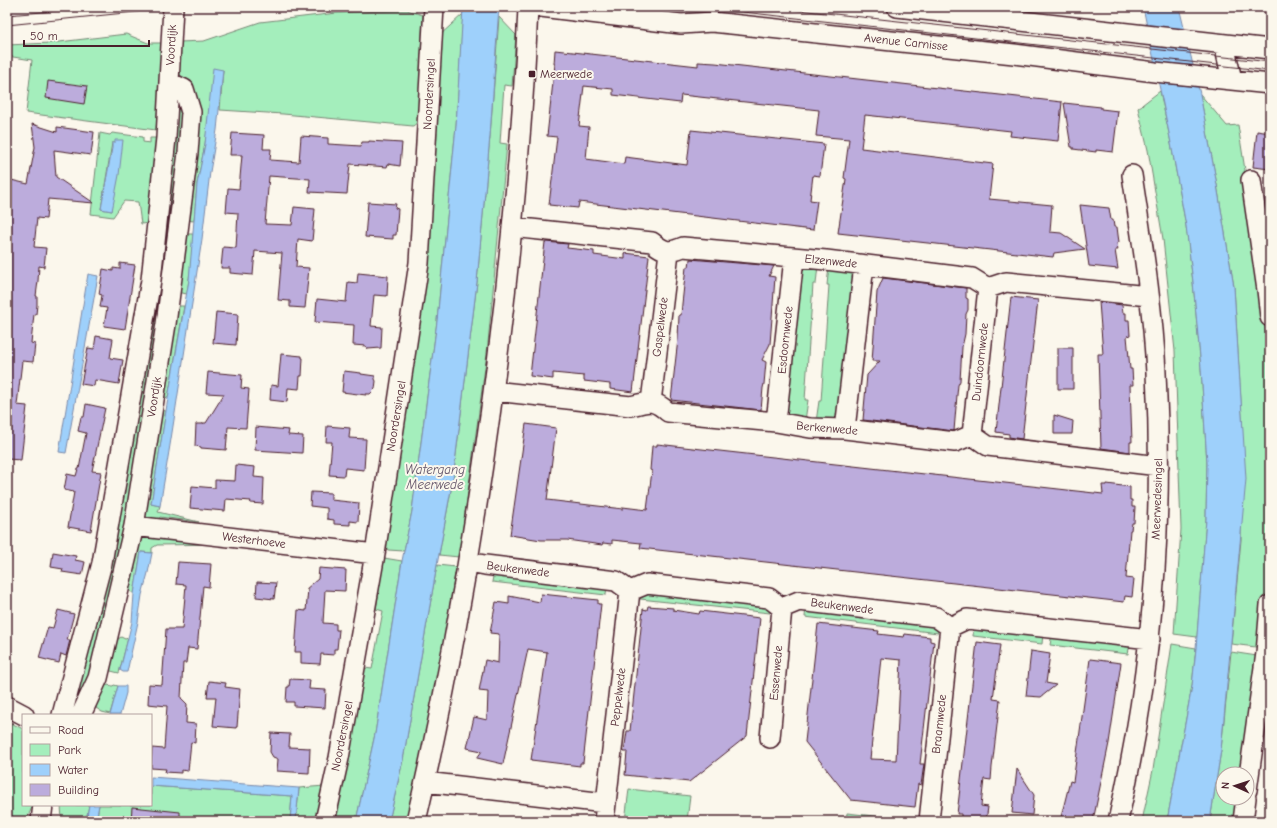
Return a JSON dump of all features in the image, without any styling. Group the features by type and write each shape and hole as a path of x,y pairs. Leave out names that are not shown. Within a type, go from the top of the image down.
{"street":[{"name":"Voordijk","path":"62,714 102,563 151,280 166,138 173,7"},
{"name":"Noordersingel","path":"325,821 339,758 375,554 419,263 434,7"},
{"path":"416,821 448,672 468,562 494,391 520,140 528,7"},
{"name":"Avenue Carnisse","path":"541,7 680,24 712,22 1014,54 1197,77 1270,84"},
{"path":"897,7 1270,49"},
{"path":"1224,44 1232,80"},
{"name":"Voordijk","path":"81,714 98,678 134,526 166,324 188,153 190,112 184,89 169,82"},
{"name":"Meerwedesingel","path":"1118,821 1126,788 1140,713 1150,639 1159,466 1156,372 1149,296 1132,175"},
{"path":"1251,180 1270,317"},
{"path":"512,226 652,242 663,250 669,252"},
{"name":"Elzenwede","path":"669,252 683,247 826,260 972,278 988,288"},
{"name":"Gaspelwede","path":"651,402 669,252"},
{"name":"Esdoornwede","path":"776,422 794,258"},
{"path":"845,429 864,265"},
{"path":"988,288 1006,282 1149,296"},
{"name":"Duindoornwede","path":"972,435 988,288"},
{"path":"494,391 631,406 646,401 651,402"},
{"name":"Berkenwede","path":"651,402 661,406 668,412 776,422 810,428 845,429 955,442 972,435"},
{"path":"972,435 988,446 1159,466"},
{"name":"Westerhoeve","path":"134,526 375,554"},
{"name":"Beukenwede","path":"468,562 616,581 630,591"},
{"path":"630,591 647,584 769,598 782,608"},
{"name":"Peppelwede","path":"425,782 513,793 604,812 630,591"},
{"name":"Beukenwede","path":"782,608 799,601 936,617 950,626"},
{"path":"1251,766 1268,653 1270,605"},
{"name":"Essenwede","path":"770,738 782,608"},
{"path":"950,626 967,620 1150,639"},
{"name":"Braamwede","path":"929,821 950,626"},
{"path":"7,706 22,714"},
{"path":"41,821 43,806"},
{"path":"1243,821 1245,806"}],"green space":[{"path":"407,10 423,15 418,122 413,126 283,114 220,110 223,70 210,109 197,184 194,221 185,220 192,94 177,69 179,42 204,41 260,22 337,13"},
{"path":"463,14 456,126 437,321 412,511 404,551 388,550 384,544 439,36"},
{"path":"499,17 516,35 512,86 504,85 500,143 507,144 487,353 459,557 439,555 453,479 477,282"},
{"path":"126,34 148,43 163,43 156,130 26,113 32,60 7,56 7,45 51,43"},
{"path":"1160,91 1186,226 1201,368 1207,463 1206,519 1197,637 1174,634 1181,529 1175,351 1163,239 1148,150 1138,108"},
{"path":"176,94 185,110 142,438 97,660 71,714 94,630 158,294"},
{"path":"1200,94 1227,126 1238,125 1261,273 1270,388 1270,531 1268,585 1260,644 1258,647 1231,644 1241,540 1242,418 1234,287"},
{"path":"100,133 143,137 143,142 150,143 150,138 158,138 149,223 141,224 138,202 124,201 113,217 91,214","holes":["112,143 115,143 112,211 101,209"]},
{"path":"183,234 193,234 187,294 176,292"},
{"path":"818,265 816,284 813,284 805,400 808,400 805,421 785,414 800,271 806,266"},
{"path":"829,266 851,271 854,274 837,421 816,422 819,401 821,401"},
{"path":"174,306 184,306 168,398 159,396"},
{"path":"156,409 166,411 151,504 160,506 158,512 199,522 160,517 158,521 146,519 142,514"},
{"path":"149,534 229,544 157,545 152,548 152,553 141,552 134,594 128,589 139,542 143,537"},
{"path":"384,558 402,561 375,734 356,821 335,821 365,668 372,669 383,611 376,609"},
{"path":"437,565 456,567 430,727 407,821 389,821 403,760"},
{"path":"494,571 607,584 606,595 492,582"},
{"path":"641,592 772,606 770,613 640,599"},
{"path":"806,606 939,625 938,633 805,617"},
{"path":"974,625 1043,633 1042,644 973,636"},
{"path":"1052,634 1130,643 1128,654 1050,645"},
{"path":"121,637 125,639 128,638 119,673 107,670 115,641"},
{"path":"1172,644 1196,648 1192,686 1167,821 1142,821 1153,770"},
{"path":"1231,652 1257,656 1247,766 1219,766"},
{"path":"107,685 118,686 110,714 102,712 96,708 98,695"},
{"path":"7,721 22,728 22,806 33,806 26,821 7,821"},
{"path":"152,786 292,796 290,821 96,821 99,806 152,806"},
{"path":"325,786 318,821 296,821 299,788"},
{"path":"629,789 690,796 687,821 625,821"},
{"path":"1215,789 1215,806 1241,806 1239,821 1210,821"},
{"path":"61,806 89,806 86,821 62,821"},
{"path":"847,813 910,820 910,821 846,821"}],"water":[{"name":"Watergang Meerwede","path":"463,7 499,7 490,136 477,282 453,479 403,760 389,821 356,821 375,734 402,561 412,511 437,321 456,126"},
{"path":"1143,7 1179,7 1200,94 1234,287 1246,479 1221,750 1219,766 1215,766 1215,789 1210,821 1167,821 1192,686 1206,519 1207,463 1201,368 1193,282 1186,226 1170,138"},
{"path":"213,68 223,70 217,130 210,172 202,239 160,506 151,504 189,280 197,184 205,144"},
{"path":"115,140 123,140 119,175 112,211 101,209 112,143 115,143"},
{"path":"88,274 98,276 66,453 59,452"},
{"path":"141,552 152,553 127,672 123,672 120,670 132,622 134,594"},
{"path":"118,686 126,686 126,693 120,714 110,714"},
{"path":"152,777 299,788 296,821 290,821 292,796 152,786"},
{"path":"89,806 99,806 96,821 86,821"}],"building":[{"path":"555,50 698,66 698,62 715,63 1062,102 1058,141 1010,136 1011,131 865,115 861,148 993,164 989,199 1052,205 1050,232 1061,233 1085,249 1054,253 1053,257 838,233 846,179 844,178 849,139 816,136 819,110 681,95 680,103 613,95 613,89 584,86 579,126 589,127 586,159 624,164 625,157 687,165 691,130 824,144 820,176 813,175 810,200 817,201 813,230 579,202 578,208 549,205 557,137 547,136 555,64"},
{"path":"48,81 87,86 84,104 46,98"},
{"path":"1064,103 1101,107 1101,109 1118,111 1113,152 1096,150 1096,152 1073,149 1073,147 1071,147"},
{"path":"32,124 57,132 57,127 94,132 91,155 54,150 56,177 94,203 48,199 46,219 37,218 34,247 46,248 44,267 39,266 36,296 37,305 36,314 34,314 31,343 35,344 33,362 22,361 17,405 27,406 21,460 7,459 7,199 11,180 28,184 35,147"},
{"path":"1257,131 1270,133 1270,169 1253,167"},
{"path":"232,133 264,135 263,149 271,149 270,160 299,162 301,136 328,138 328,144 361,146 362,142 369,141 402,143 400,166 388,164 387,167 350,164 347,194 309,192 310,179 269,176 265,224 292,225 294,207 315,209 312,241 298,239 296,267 309,268 305,308 290,307 290,301 278,300 282,253 255,251 253,275 230,273 230,268 221,268 223,247 236,248 238,213 226,212 228,188 239,189 242,155 230,155"},
{"path":"368,202 396,204 395,208 398,209 396,235 393,235 393,239 365,237"},
{"path":"1080,205 1109,208 1111,220 1113,220 1114,227 1117,227 1119,242 1117,243 1118,250 1115,250 1118,269 1089,266"},
{"path":"545,242 568,244 567,248 594,251 594,255 625,259 625,253 649,256 633,392 610,389 610,384 584,381 584,376 553,373 553,379 530,376"},
{"path":"690,259 774,266 769,276 775,277 770,344 762,360 766,362 761,410 671,400 678,339 679,315 681,315 686,267 689,267"},
{"path":"120,263 135,265 125,329 104,326 107,308 100,307 102,295 99,294 103,269 113,271 113,268 120,269"},
{"path":"358,273 388,276 387,296 374,295 371,326 382,327 381,348 368,349 366,346 353,345 354,325 315,322 317,299 346,302 348,282 357,283"},
{"path":"883,278 966,288 968,310 966,314 965,334 962,347 960,381 958,385 954,431 863,420 867,375 880,361 872,361 877,292"},
{"path":"1011,297 1038,300 1022,439 1009,437 1009,434 996,432"},
{"path":"1099,302 1122,305 1123,313 1126,313 1126,320 1129,320 1130,335 1127,336 1133,385 1130,385 1132,442 1130,442 1130,452 1101,448 1098,354 1103,354"},
{"path":"216,312 238,314 236,345 213,343"},
{"path":"96,336 113,339 110,358 123,360 119,384 95,380 94,386 81,384 88,348 94,349"},
{"path":"1058,348 1073,348 1073,389 1058,389"},
{"path":"281,354 302,356 303,358 302,376 300,376 299,389 288,388 287,402 270,400 271,385 278,386"},
{"path":"344,371 375,376 375,389 370,394 366,395 342,392"},
{"path":"208,372 242,375 241,388 249,389 246,428 228,427 226,450 201,448 195,446 196,424 206,423 224,394 206,393"},
{"path":"86,404 105,408 92,471 101,472 91,531 68,527 74,492 64,490 67,474 76,476 79,469 86,433 78,431 81,417 84,417"},
{"path":"1054,415 1073,421 1072,434 1054,434"},
{"path":"526,424 556,428 547,500 623,509 623,507 647,510 652,471 650,470 652,446 657,446 657,444 1103,494 1102,485 1107,484 1130,487 1130,500 1132,500 1132,507 1135,507 1134,523 1132,523 1130,530 1126,578 1134,579 1132,597 1125,596 1124,602 640,548 641,543 612,540 612,544 603,543 602,545 567,540 541,540 510,535"},
{"path":"327,426 350,428 349,438 366,439 364,470 345,468 344,476 329,475 332,442 326,442"},
{"path":"256,427 289,430 288,435 303,436 302,453 255,450"},
{"path":"236,465 255,467 254,477 264,478 263,504 250,503 251,501 226,499 225,511 190,508 192,486 215,488 215,480 235,481"},
{"path":"311,492 331,493 331,500 359,503 358,522 350,521 350,525 334,524 334,520 327,519 327,508 310,506"},
{"path":"53,552 76,556 75,560 85,562 82,575 62,572 63,569 51,567"},
{"path":"178,562 211,564 209,587 203,586 197,649 188,648 186,663 183,663 181,698 187,704 186,723 196,724 195,743 191,742 188,771 181,770 181,773 165,772 166,769 152,768 152,748 164,749 167,706 148,704 149,684 162,685 166,629 182,629 186,585 176,584"},
{"path":"319,568 346,570 345,591 325,590 323,623 336,624 336,630 339,630 337,649 334,649 334,655 321,654 320,664 301,663 301,652 295,652 298,610 306,611 308,589 306,589 318,579"},
{"path":"257,582 276,583 274,599 256,597"},
{"path":"541,594 598,600 598,604 601,604 583,763 580,763 580,766 531,760 547,652 528,649 503,764 477,758 482,751 467,748 474,717 487,720 488,692 479,691 485,660 498,663 499,634 490,633 496,602 509,604 509,596 540,602"},
{"path":"648,606 673,608 673,610 699,614 700,611 760,618 747,736 689,782 625,775 627,752 624,752 627,731 630,731 643,609 647,610"},
{"path":"58,610 74,614 67,640 70,640 66,656 61,654 59,663 39,658 48,627 53,628"},
{"path":"818,624 879,631 878,634 904,637 905,634 930,637 930,641 934,642 920,764 924,764 921,785 918,784 915,807 851,800 805,742","holes":["881,658 901,660 896,760 870,759"]},
{"path":"977,642 1000,645 993,699 1000,700 991,780 984,779 981,806 988,807 986,821 961,819 961,814 957,814"},
{"path":"1031,651 1050,654 1046,683 1056,685 1041,697 1026,696"},
{"path":"1090,659 1121,663 1109,743 1093,821 1060,821 1070,781 1073,782"},
{"path":"290,679 310,680 309,689 326,690 325,708 294,706 294,702 286,702 287,687 289,687"},
{"path":"209,681 226,683 225,687 240,689 236,728 213,726 216,697 207,697"},
{"path":"271,733 290,734 289,747 310,748 309,773 277,771 278,759 273,757 270,752"},
{"path":"1017,769 1034,795 1032,815 1012,813"},
{"path":"132,807 180,812 180,821 131,821"}],"tram line":[{"path":"7,15 102,7"},
{"path":"7,25 184,7"},
{"path":"698,7 1270,71"},
{"path":"771,7 1270,62"}],"place":[{"name":"Meerwede","path":"532,74"}]}
